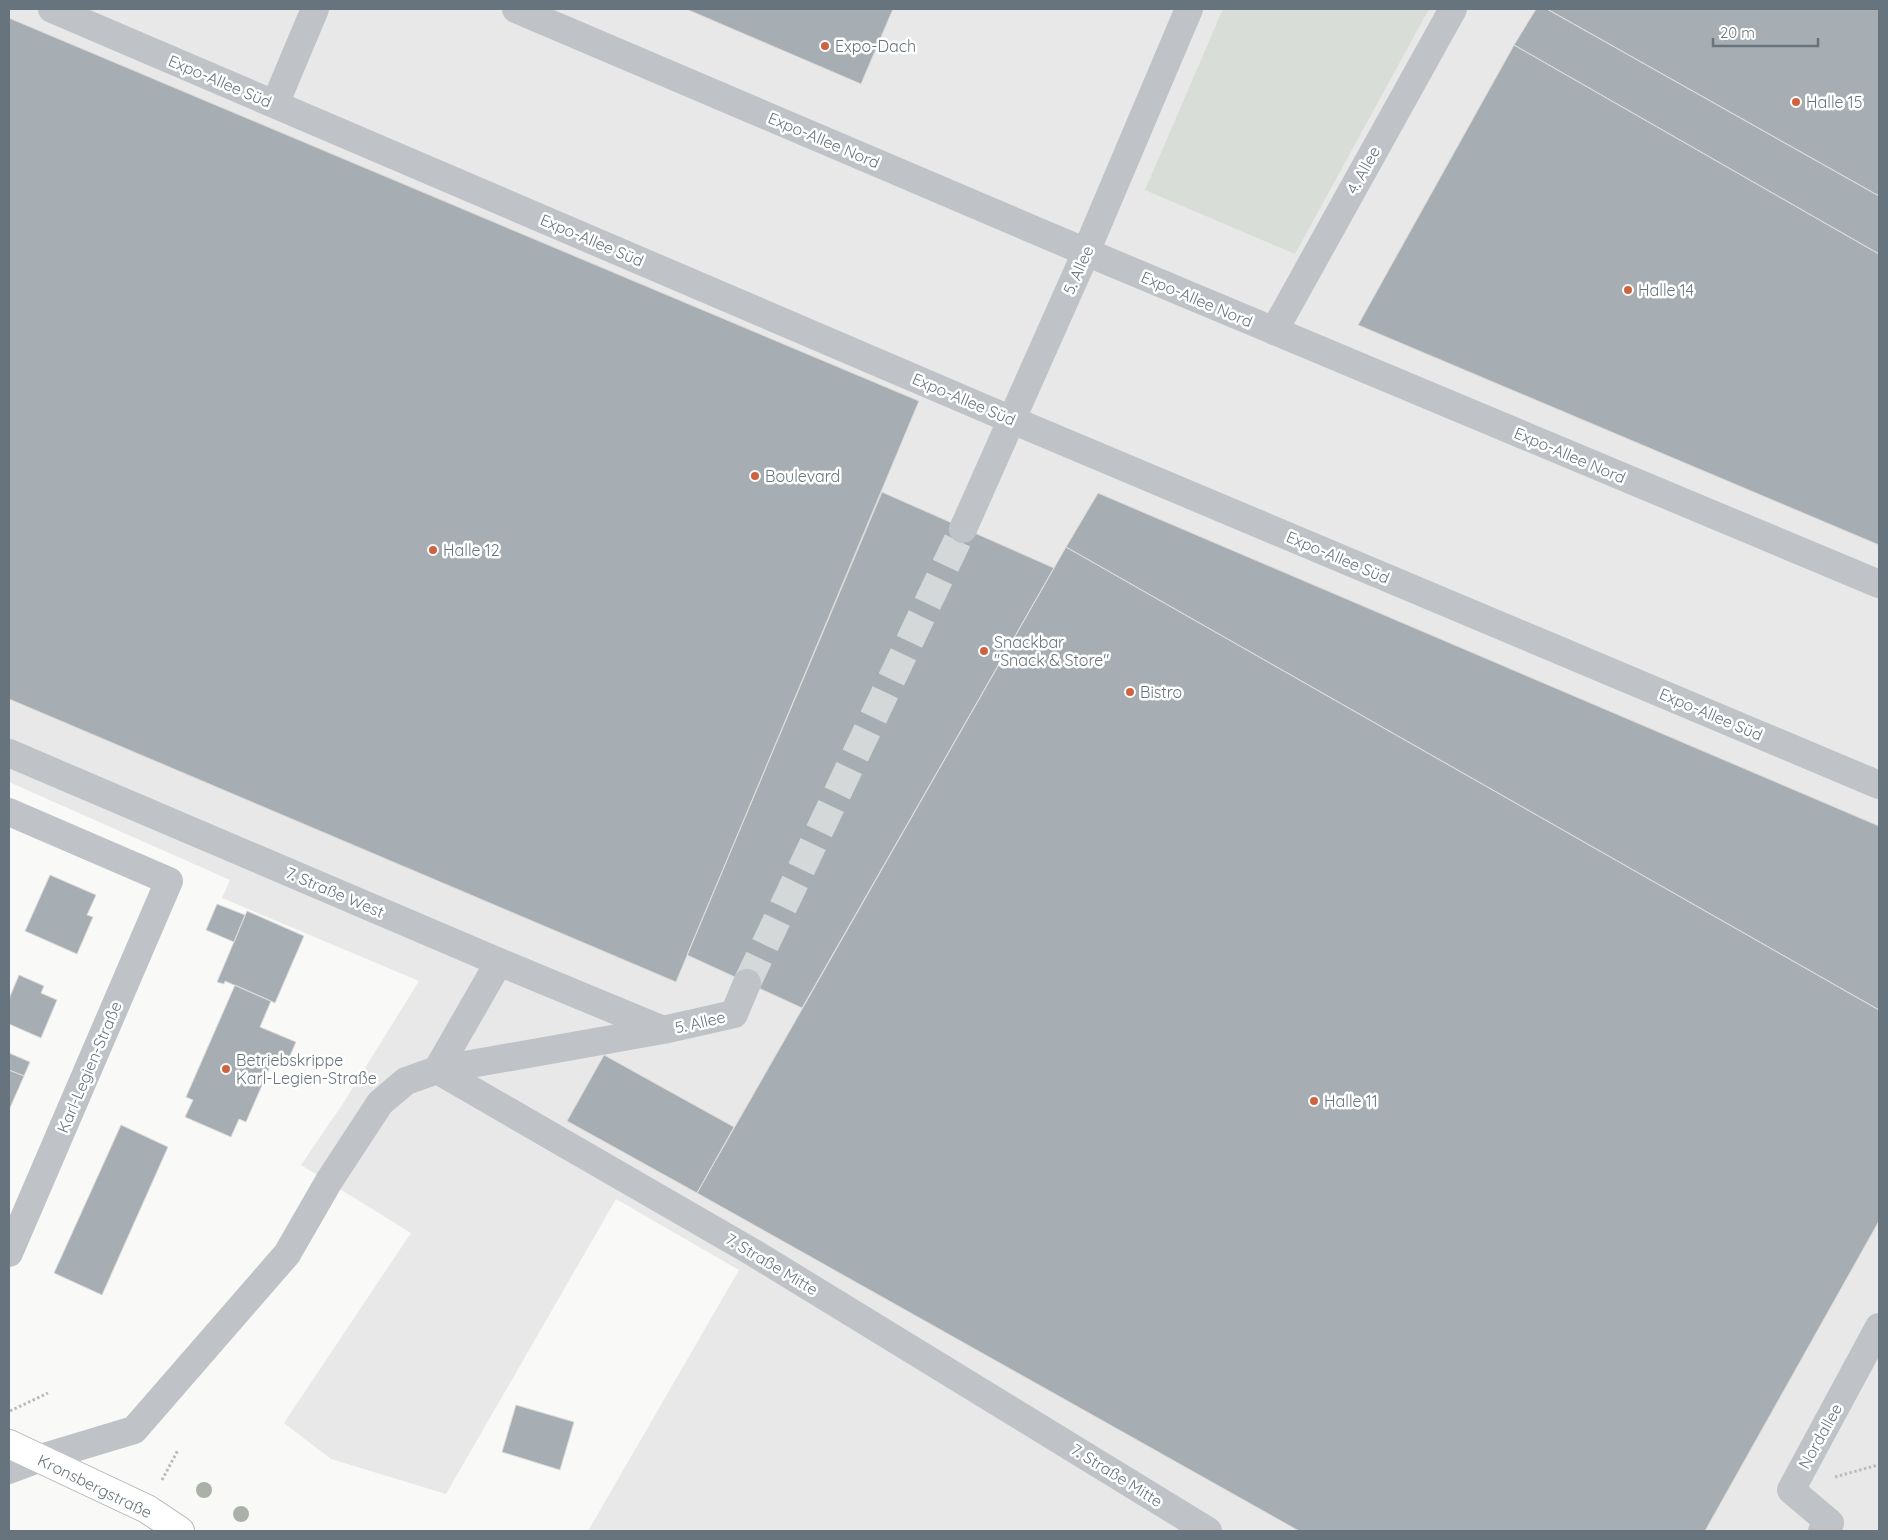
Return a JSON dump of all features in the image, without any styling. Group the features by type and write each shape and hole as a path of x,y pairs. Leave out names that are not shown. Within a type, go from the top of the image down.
{"main road":[{"name":"Kronsbergstraße","path":"9,1444 146,1509 180,1531"}],"street":[{"name":"Expo-Allee Süd","path":"52,9 1012,420 1879,784"},
{"path":"275,104 316,9"},
{"name":"Expo-Allee Nord","path":"516,9 1086,252 1879,584"},
{"name":"5. Allee","path":"963,528 1086,252 1189,9"},
{"name":"4. Allee","path":"1274,331 1453,9"},
{"name":"7. Straße West","path":"9,753 663,1030"},
{"name":"Karl-Legien-Straße","path":"9,812 169,881 9,1253"},
{"path":"437,1070 499,962"},
{"name":"5. Allee","path":"663,1030 734,1014 747,983"},
{"path":"9,1470 41,1458 134,1430 287,1254 329,1181 380,1103 406,1081 437,1070 663,1030"},
{"name":"7. Straße Mitte","path":"437,1070 754,1253 1208,1531"},
{"name":"Nordallee","path":"1830,1528 1791,1490 1879,1327"}],"path":[{"path":"9,1412 48,1393"}],"shaded area":[{"path":"9,9 1879,9 1879,1531 588,1531 739,1270 616,1199 446,1494 331,1459 284,1423 411,1233 301,1165 344,1102 419,981 222,898 230,880 9,782"},
{"path":"1223,9 1429,9 1295,254 1145,190"}],"building":[{"name":"Expo-Dach","path":"686,9 893,9 861,84"},
{"path":"1536,9 1547,9 1879,196 1879,254 1514,45"},
{"name":"Halle 15","path":"1547,9 1879,9 1879,196"},
{"name":"Halle 12","path":"9,18 919,401 676,982 9,699"},
{"name":"Halle 14","path":"1514,45 1879,254 1879,545 1358,325"},
{"path":"882,492 1054,568 802,1008 687,955"},
{"path":"1098,493 1879,826 1879,1010 1066,547"},
{"name":"Halle 11","path":"1066,547 1879,1010 1879,1221 1705,1531 1299,1531 697,1193"},
{"path":"50,875 96,895 87,915 93,917 77,954 25,931"},
{"path":"217,904 245,915 234,942 206,930"},
{"path":"247,911 304,936 275,1003 225,981 224,984 217,982"},
{"path":"19,975 44,986 41,993 57,1000 41,1038 9,1024 9,999"},
{"path":"235,985 271,1001 260,1027 296,1042 286,1065 273,1060 246,1122 239,1119 231,1137 185,1117 193,1100 186,1097"},
{"path":"9,1053 30,1062 24,1076 9,1070"},
{"path":"604,1055 734,1127 697,1193 567,1121"},
{"path":"9,1070 24,1076 9,1110"},
{"path":"121,1125 168,1147 102,1295 54,1273"},
{"path":"516,1405 574,1422 560,1470 502,1452"}],"tunnel":[{"path":"747,983 963,529"}],"place":[{"name":"Expo-Dach","path":"825,46"},
{"name":"Halle 15","path":"1796,102"},
{"name":"Halle 14","path":"1628,290"},
{"name":"Boulevard","path":"755,476"},
{"name":"Halle 12","path":"433,550"},
{"name":"Snackbar \"Snack & Store\"","path":"984,651"},
{"name":"Bistro","path":"1130,692"},
{"name":"Betriebskrippe Karl-Legien-Straße","path":"226,1069"},
{"name":"Halle 11","path":"1314,1101"}]}
